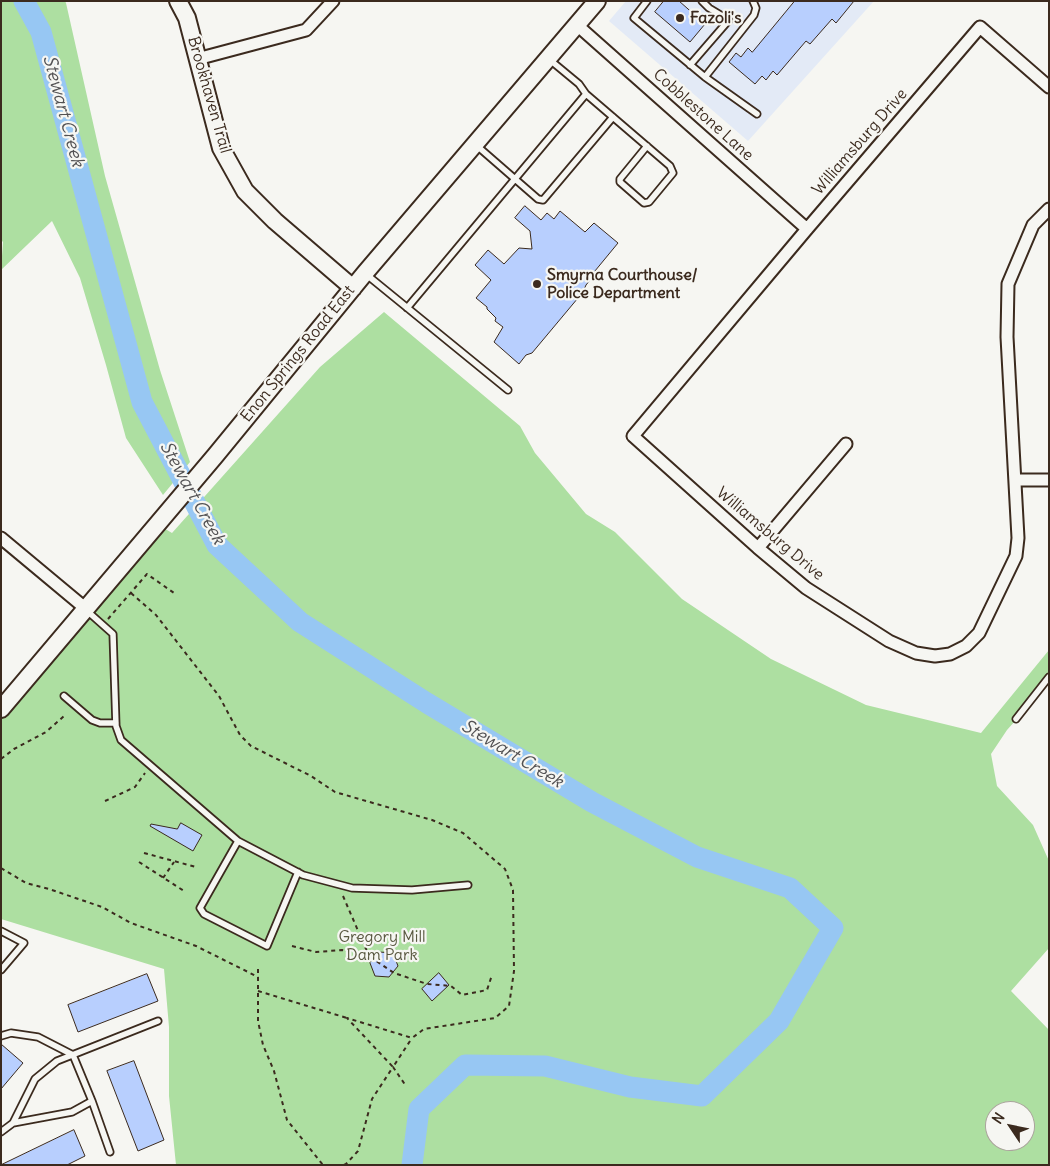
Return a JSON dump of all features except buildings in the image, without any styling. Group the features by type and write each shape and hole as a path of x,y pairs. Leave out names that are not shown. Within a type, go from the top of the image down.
{"street":[{"name":"Brookhaven Trail","path":"178,1 187,18 221,148 245,191 275,221 352,288"},
{"path":"197,59 306,30 333,1"},
{"name":"Enon Springs Road East","path":"1,709 214,456 352,288 598,1"},
{"name":"Cobblestone Lane","path":"577,25 806,229"},
{"name":"Williamsburg Drive","path":"1049,87 980,27 806,229 633,436 758,548 806,588 889,641 916,653 935,656 950,654 966,646 979,633 1016,556 1018,538 1007,337 1008,284 1033,226 1049,209"},
{"path":"758,548 846,444"},
{"path":"1015,480 1049,480"},
{"path":"1,538 85,608"}],"lane":[{"path":"647,1 634,18 705,77 757,114"},
{"path":"690,65 729,20 709,8 702,1"},
{"path":"753,1 756,8"},
{"path":"705,77 754,15 756,8 762,1"},
{"path":"548,59 579,84 586,94 670,166 673,173 649,202 644,203 620,182 620,179 646,146"},
{"path":"407,308 586,94"},
{"path":"476,144 514,180 538,200 543,200 613,117"},
{"path":"365,273 508,390"},
{"path":"85,608 113,634 116,723 121,740 238,840 303,875 352,888 412,890 468,885"},
{"path":"1016,719 1049,677"},
{"path":"64,696 92,720 100,723 116,723"},
{"path":"238,840 200,908 204,914 267,946 298,872"},
{"path":"1,931 24,943 1,970"},
{"path":"1,1132 12,1123 35,1079 57,1061 158,1021"},
{"path":"1,1036 11,1034 38,1036 72,1055 92,1101 110,1152"},
{"path":"12,1123 72,1112 92,1101"}],"path":[{"path":"103,625 147,574 174,593"},
{"path":"131,593 156,615 219,696 240,735 251,746 311,776 335,792 432,820 463,833 505,869 513,890 514,971 509,1006 495,1018 424,1029 412,1038 372,1099 358,1151 344,1165"},
{"path":"1,759 14,749 46,732 64,716"},
{"path":"105,801 135,787 151,766"},
{"path":"144,853 196,868"},
{"path":"139,862 184,891"},
{"path":"163,878 174,862"},
{"path":"1,868 26,884 49,889 102,908 131,923 196,946 258,978"},
{"path":"338,884 368,956"},
{"path":"292,946 316,952 342,950 368,956 394,973 427,984 451,986 462,995 487,990 492,975"},
{"path":"258,969 258,1021 263,1045 274,1070 287,1120 323,1165"},
{"path":"258,991 412,1038"},
{"path":"347,1018 393,1067 406,1086"}],"shaded area":[{"path":"626,1 874,1 748,141 609,21"}],"green space":[{"path":"1,1 65,1 66,3 105,176 160,370 190,462 163,495 126,438 80,278 52,221 1,270 3,242 1,240"},
{"name":"Gregory Mill Dam Park","path":"384,312 520,426 535,453 586,514 615,532 682,599 771,659 866,705 981,733 1049,650 1049,683 1007,730 991,754 997,786 1033,825 1049,861 1049,948 1011,991 1049,1030 1049,1165 176,1165 169,1096 169,1027 164,969 1,919 1,709 157,524 172,533 320,367"}],"waterway":[{"name":"Stewart Creek","path":"24,1 41,32 142,402 217,545 300,622 427,703 592,802 697,857 790,888 833,928 779,1021 702,1096 630,1087 545,1066 465,1065 419,1109 412,1165"}],"place":[{"name":"Fazoli's","path":"680,18"},
{"name":"Smyrna Courthouse/ Police Department","path":"537,284"}]}
